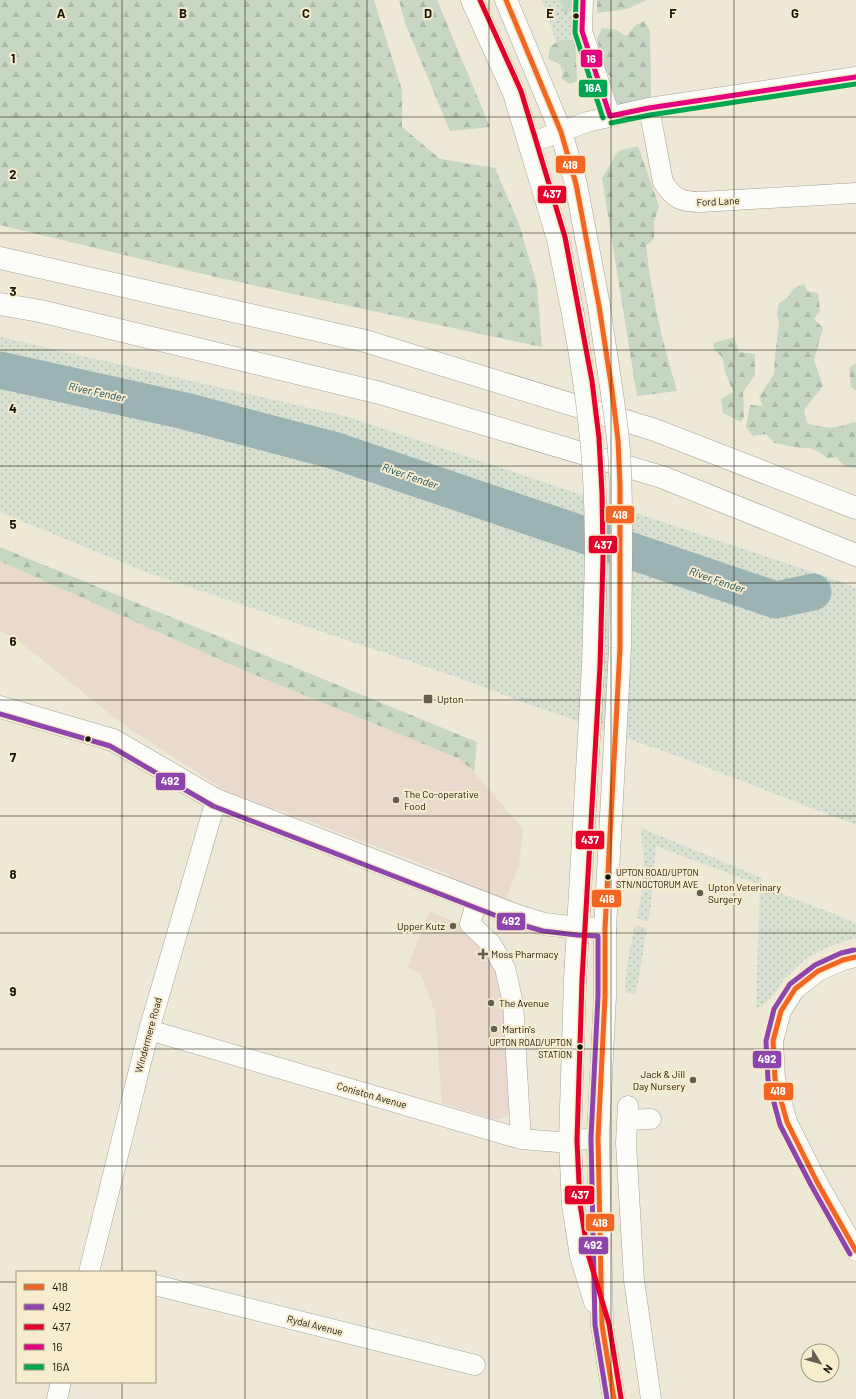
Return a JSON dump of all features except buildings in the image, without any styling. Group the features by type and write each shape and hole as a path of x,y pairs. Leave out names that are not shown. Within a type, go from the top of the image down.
{"main road":[{"path":"472,0 514,93 558,239 585,382 592,439 596,557 593,666 575,980 570,1141 573,1205 581,1256 602,1324"},
{"path":"506,0 561,132 576,184 612,390 618,440 621,565 620,648 605,929 605,996 598,1138 602,1324 614,1399"},
{"path":"0,258 365,341 655,430 856,508"},
{"path":"0,304 48,313 380,393 662,478 856,555"},
{"path":"0,707 113,740 216,800 518,916 544,924 578,928 605,929"}],"street":[{"path":"583,0 582,31 610,116"},
{"path":"530,143 587,122 649,108 856,77"},
{"name":"Ford Lane","path":"649,108 663,182 669,191 678,198 689,202 700,202 856,193"},
{"name":"Windermere Road","path":"93,1271 149,1030 216,800"},
{"path":"477,900 470,924 491,944 505,968 513,1004 521,1139"},
{"path":"856,957 843,960 818,971 796,989 781,1011 773,1041 775,1079 787,1122 817,1182 856,1251"},
{"name":"Coniston Avenue","path":"149,1030 521,1139 558,1142 598,1138"},
{"path":"651,1119 628,1113 626,1143 634,1280 651,1399"},
{"name":"Rydal Avenue","path":"156,1285 475,1365"},
{"path":"57,1399 61,1383"}],"shaded area":[{"path":"0,561 238,668 460,759 474,772 523,829 519,865 506,899 495,898 447,880 449,874 274,808 271,812 226,791 124,725 16,639 0,631"},
{"path":"430,912 467,926 483,942 503,985 512,1108 509,1115 503,1118 496,1120 442,1103 435,1012 421,974 408,967"}],"green space":[{"path":"0,0 374,0 402,90 402,127 440,159 495,168 519,224 537,285 542,347 224,279 0,225"},
{"path":"399,0 437,0 490,127 450,131 405,23"},
{"path":"542,0 574,0 577,81 570,84 562,73 555,37"},
{"path":"560,0 578,0 578,4 565,14"},
{"path":"597,0 647,0 627,9 597,13"},
{"path":"644,21 650,31 651,99 619,104 608,100 606,89 611,78 602,65 597,38 602,28 616,30 626,36 636,25"},
{"path":"560,40 575,40 577,81 570,84 561,78 565,70 560,64 548,59 550,47"},
{"path":"638,146 659,206 654,222 654,238 646,245 658,319 677,391 637,396 602,178 618,151"},
{"path":"804,284 807,291 818,293 820,311 814,319 823,328 814,360 823,386 804,410 807,423 819,426 836,427 854,422 856,423 856,468 846,467 836,457 828,459 821,453 810,448 800,448 774,443 766,434 753,436 746,427 750,405 763,406 759,397 774,374 779,323 777,314 779,303 787,298 794,288"},
{"path":"0,337 349,417 825,576 856,588 856,825 672,754 528,704 454,676 148,573 0,512"},
{"path":"734,337 739,352 755,354 755,375 743,392 744,417 741,422 723,413 721,399 733,392 725,371 722,357 715,351 713,343"},
{"path":"856,363 856,391 851,387 849,368"},
{"path":"0,547 477,742 474,772 460,759 238,668 0,561"},
{"path":"641,828 762,878 760,885 656,846 651,905 648,922 637,918 642,893 644,864"},
{"path":"760,885 856,923 856,938 826,948 812,955 784,979 769,1000 756,1008"},
{"path":"635,926 647,928 636,994 625,992 627,963"}],"waterway":[{"name":"River Fender","path":"0,370 185,411 336,451 776,600 813,592"}],"transit line":[{"name":"437","path":"480,0 521,91 565,237 592,381 599,438 603,557 600,666 582,980 577,1141 580,1204 588,1254 609,1324 621,1398"},
{"name":"418","path":"506,0 561,132 576,184 599,306 618,440 620,485 620,648 605,929 605,996 598,1138 602,1325 614,1399"},
{"name":"16A","path":"576,0 575,33 603,118"},
{"name":"16","path":"583,0 582,31 610,116"},
{"name":"16","path":"610,116 649,108 856,77"},
{"name":"16A","path":"611,123 650,115 856,84"},
{"name":"492","path":"0,714 110,746 213,806 515,923 543,931 598,936 598,996 591,1138 595,1325 607,1399"},
{"name":"492","path":"850,1254 811,1185 780,1125 768,1080 766,1041 774,1009 790,984 815,965 841,953 854,950"},
{"name":"418","path":"856,957 843,960 818,971 795,989 781,1011 773,1041 775,1079 787,1122 817,1182 856,1251"}],"place":[{"name":"Upton","path":"428,699"},
{"name":"The Co-operative Food","path":"396,800"},
{"name":"UPTON ROAD/UPTON STN/NOCTORUM AVE","path":"608,877"},
{"name":"Upton Veterinary Surgery","path":"700,893"},
{"name":"Upper Kutz","path":"453,926"},
{"name":"Moss Pharmacy","path":"483,954"},
{"name":"The Avenue","path":"491,1003"},
{"name":"Martin's","path":"494,1029"},
{"name":"UPTON ROAD/UPTON STATION","path":"580,1047"},
{"name":"Jack & Jill Day Nursery","path":"693,1080"}]}
